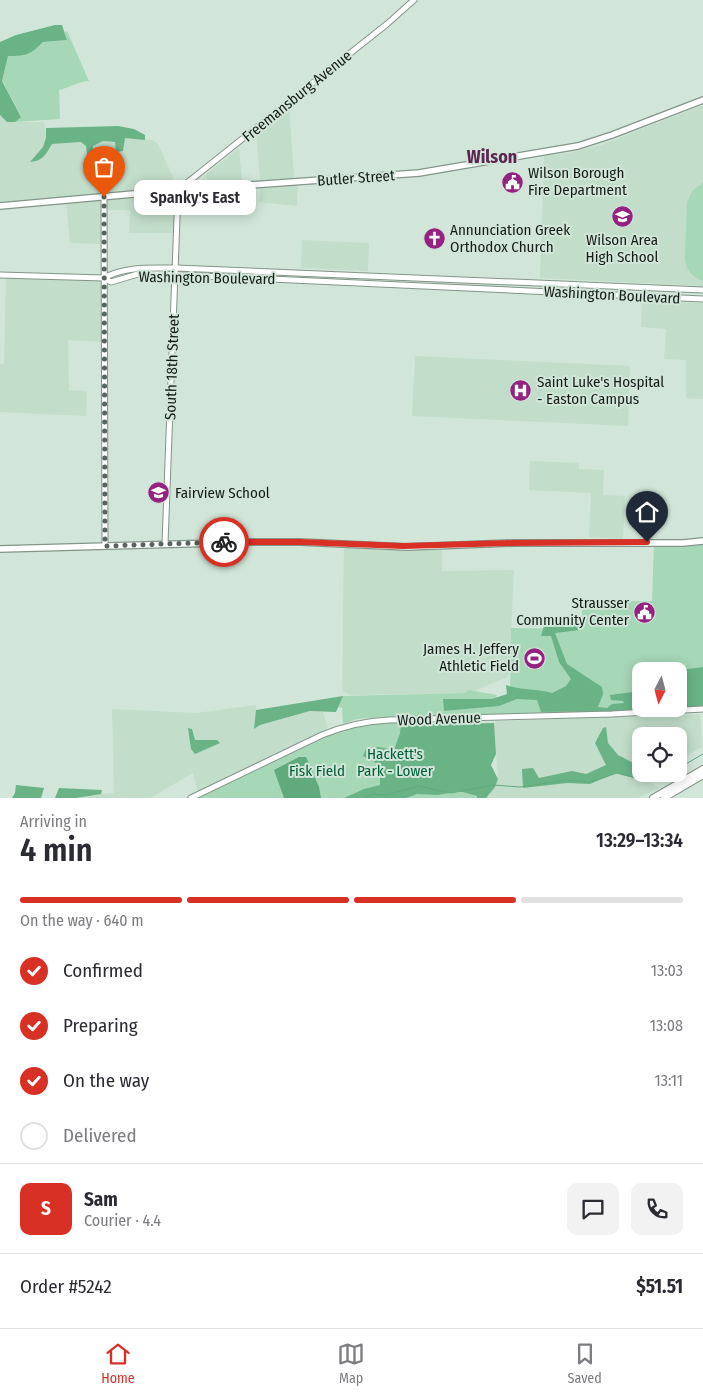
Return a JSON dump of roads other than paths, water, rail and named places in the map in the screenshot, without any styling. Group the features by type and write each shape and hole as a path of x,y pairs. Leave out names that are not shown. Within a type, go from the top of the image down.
{"highway":[{"path":"653,798 703,769"},
{"path":"664,798 703,775"}],"main road":[{"name":"Butler Street","path":"0,206 178,190 419,174 578,146 703,100"},
{"path":"0,549 300,542 410,546 513,543 683,543 703,541"}],"street":[{"name":"Freemansburg Avenue","path":"178,190 414,0"},
{"name":"South 18th Street","path":"165,544 178,190"},
{"path":"104,197 105,546"},
{"name":"Washington Boulevard","path":"104,278 127,270 176,268 703,290"},
{"name":"Washington Boulevard","path":"104,278 111,282 138,274 175,275 703,299"},
{"path":"0,275 104,278"},
{"name":"Wood Avenue","path":"191,798 322,735 364,722 703,710"}],"waterway":[{"path":"687,763 703,754"},
{"path":"365,798 372,794 387,795 418,786 451,793 493,785 520,787 567,780 591,782 617,773 632,777"}],"place":[{"name":"Wilson Borough Fire Department","path":"512,182"},
{"name":"Spanky's East","path":"104,197"},
{"name":"Wilson Area High School","path":"622,217"},
{"name":"Annunciation Greek Orthodox Church","path":"434,239"},
{"name":"Saint Luke's Hospital - Easton Campus","path":"521,391"},
{"name":"Fairview School","path":"159,493"},
{"name":"Strausser Community Center","path":"645,612"},
{"name":"James H. Jeffery Athletic Field","path":"535,658"}],"district":[{"name":"Wilson","path":"492,157"}],"park label":[{"name":"Hackett's Park - Lower","path":"395,762"},
{"name":"Fisk Field","path":"317,771"}]}
